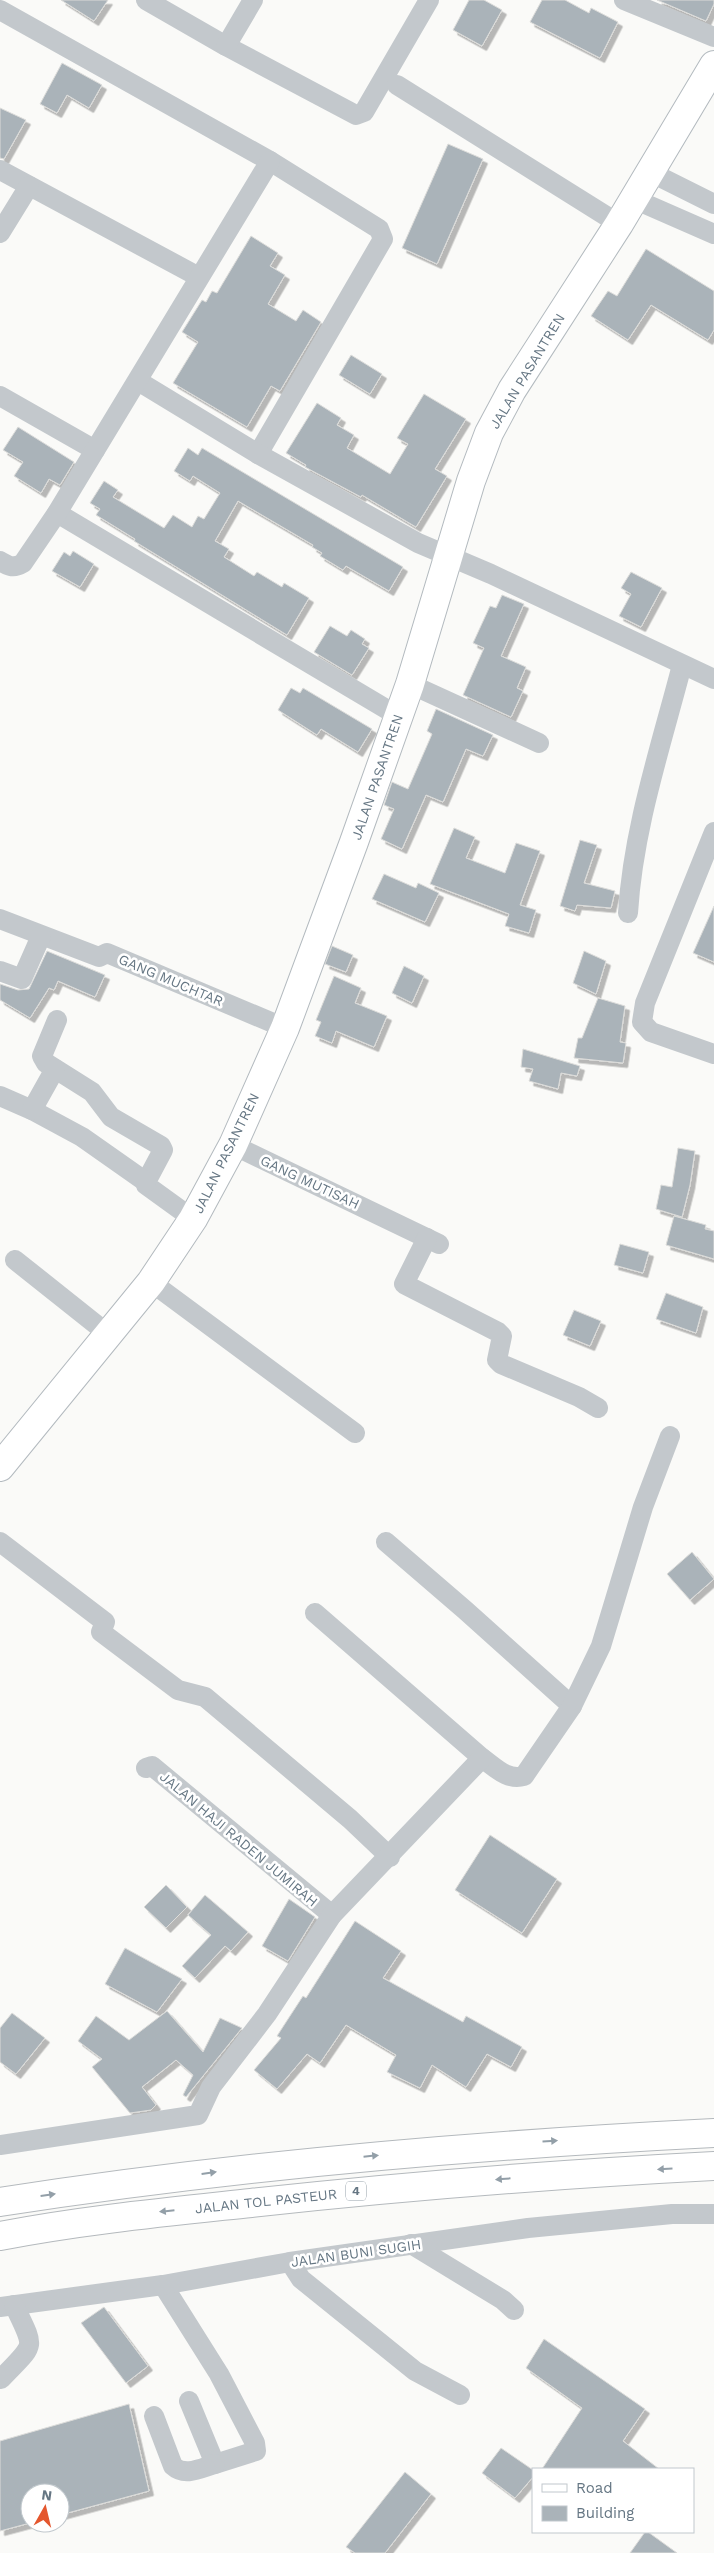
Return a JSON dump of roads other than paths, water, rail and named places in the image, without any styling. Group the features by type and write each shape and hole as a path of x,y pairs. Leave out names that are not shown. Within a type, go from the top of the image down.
{"main road":[{"name":"JALAN PASANTREN","path":"0,1467 150,1282 193,1219 232,1145 285,1028 410,684 448,557 489,433 512,390 619,224 714,66"},
{"path":"0,2202 218,2172 391,2153 558,2141 714,2133"},
{"name":"JALAN TOL PASTEUR","path":"0,2236 143,2214 342,2193 566,2174 714,2166"}],"street":[{"path":"146,0 226,46 356,115 364,112 429,0"},
{"path":"226,46 252,0"},
{"path":"624,0 714,37"},
{"path":"0,10 270,161 379,229 383,239 258,454"},
{"path":"397,86 619,224"},
{"path":"0,561 16,568 23,563 57,513 270,161"},
{"path":"0,170 200,277"},
{"path":"650,172 714,204"},
{"path":"0,233 29,186"},
{"path":"634,199 714,234"},
{"path":"138,381 258,454 410,539 491,574 714,679"},
{"path":"0,396 95,450"},
{"path":"57,513 398,716"},
{"path":"628,913 630,878 639,835 682,665"},
{"path":"410,684 539,743"},
{"path":"714,832 645,1003 642,1022 651,1032 714,1054"},
{"name":"GANG MUCHTAR","path":"0,919 99,957 107,953 285,1028"},
{"path":"0,971 22,979 41,936"},
{"path":"57,1020 42,1056 46,1063 92,1092 111,1117 161,1146 162,1150 146,1182"},
{"path":"32,1110 55,1069"},
{"path":"0,1096 32,1110 82,1137 146,1182 146,1185 193,1219"},
{"name":"GANG MUTISAH","path":"232,1145 433,1241 404,1284 498,1332 502,1336 502,1344 497,1360 501,1364 579,1397 598,1408"},
{"path":"15,1260 108,1334"},
{"path":"150,1282 354,1434"},
{"path":"315,1613 482,1758 504,1775 517,1778 524,1776 572,1706 601,1646 643,1507 670,1436"},
{"path":"0,1542 105,1622 101,1632 126,1652 178,1690 205,1697 350,1819 390,1856"},
{"path":"386,1542 572,1706"},
{"path":"0,2145 198,2115 211,2087 267,2014 332,1915 482,1758"},
{"name":"JALAN HAJI RADEN JUMIRAH","path":"146,1768 152,1766 332,1915"},
{"name":"JALAN BUNI SUGIH","path":"7,2306 163,2285 290,2262 411,2244 547,2226 672,2214 714,2214"},
{"path":"411,2244 503,2300 514,2310"},
{"path":"290,2262 301,2279 415,2371 460,2395"},
{"path":"154,2416 173,2466 178,2470 184,2472 256,2451 255,2443 219,2374 163,2285"},
{"path":"1,2379 30,2348 30,2339 7,2306"},
{"path":"189,2401 215,2464"}]}
